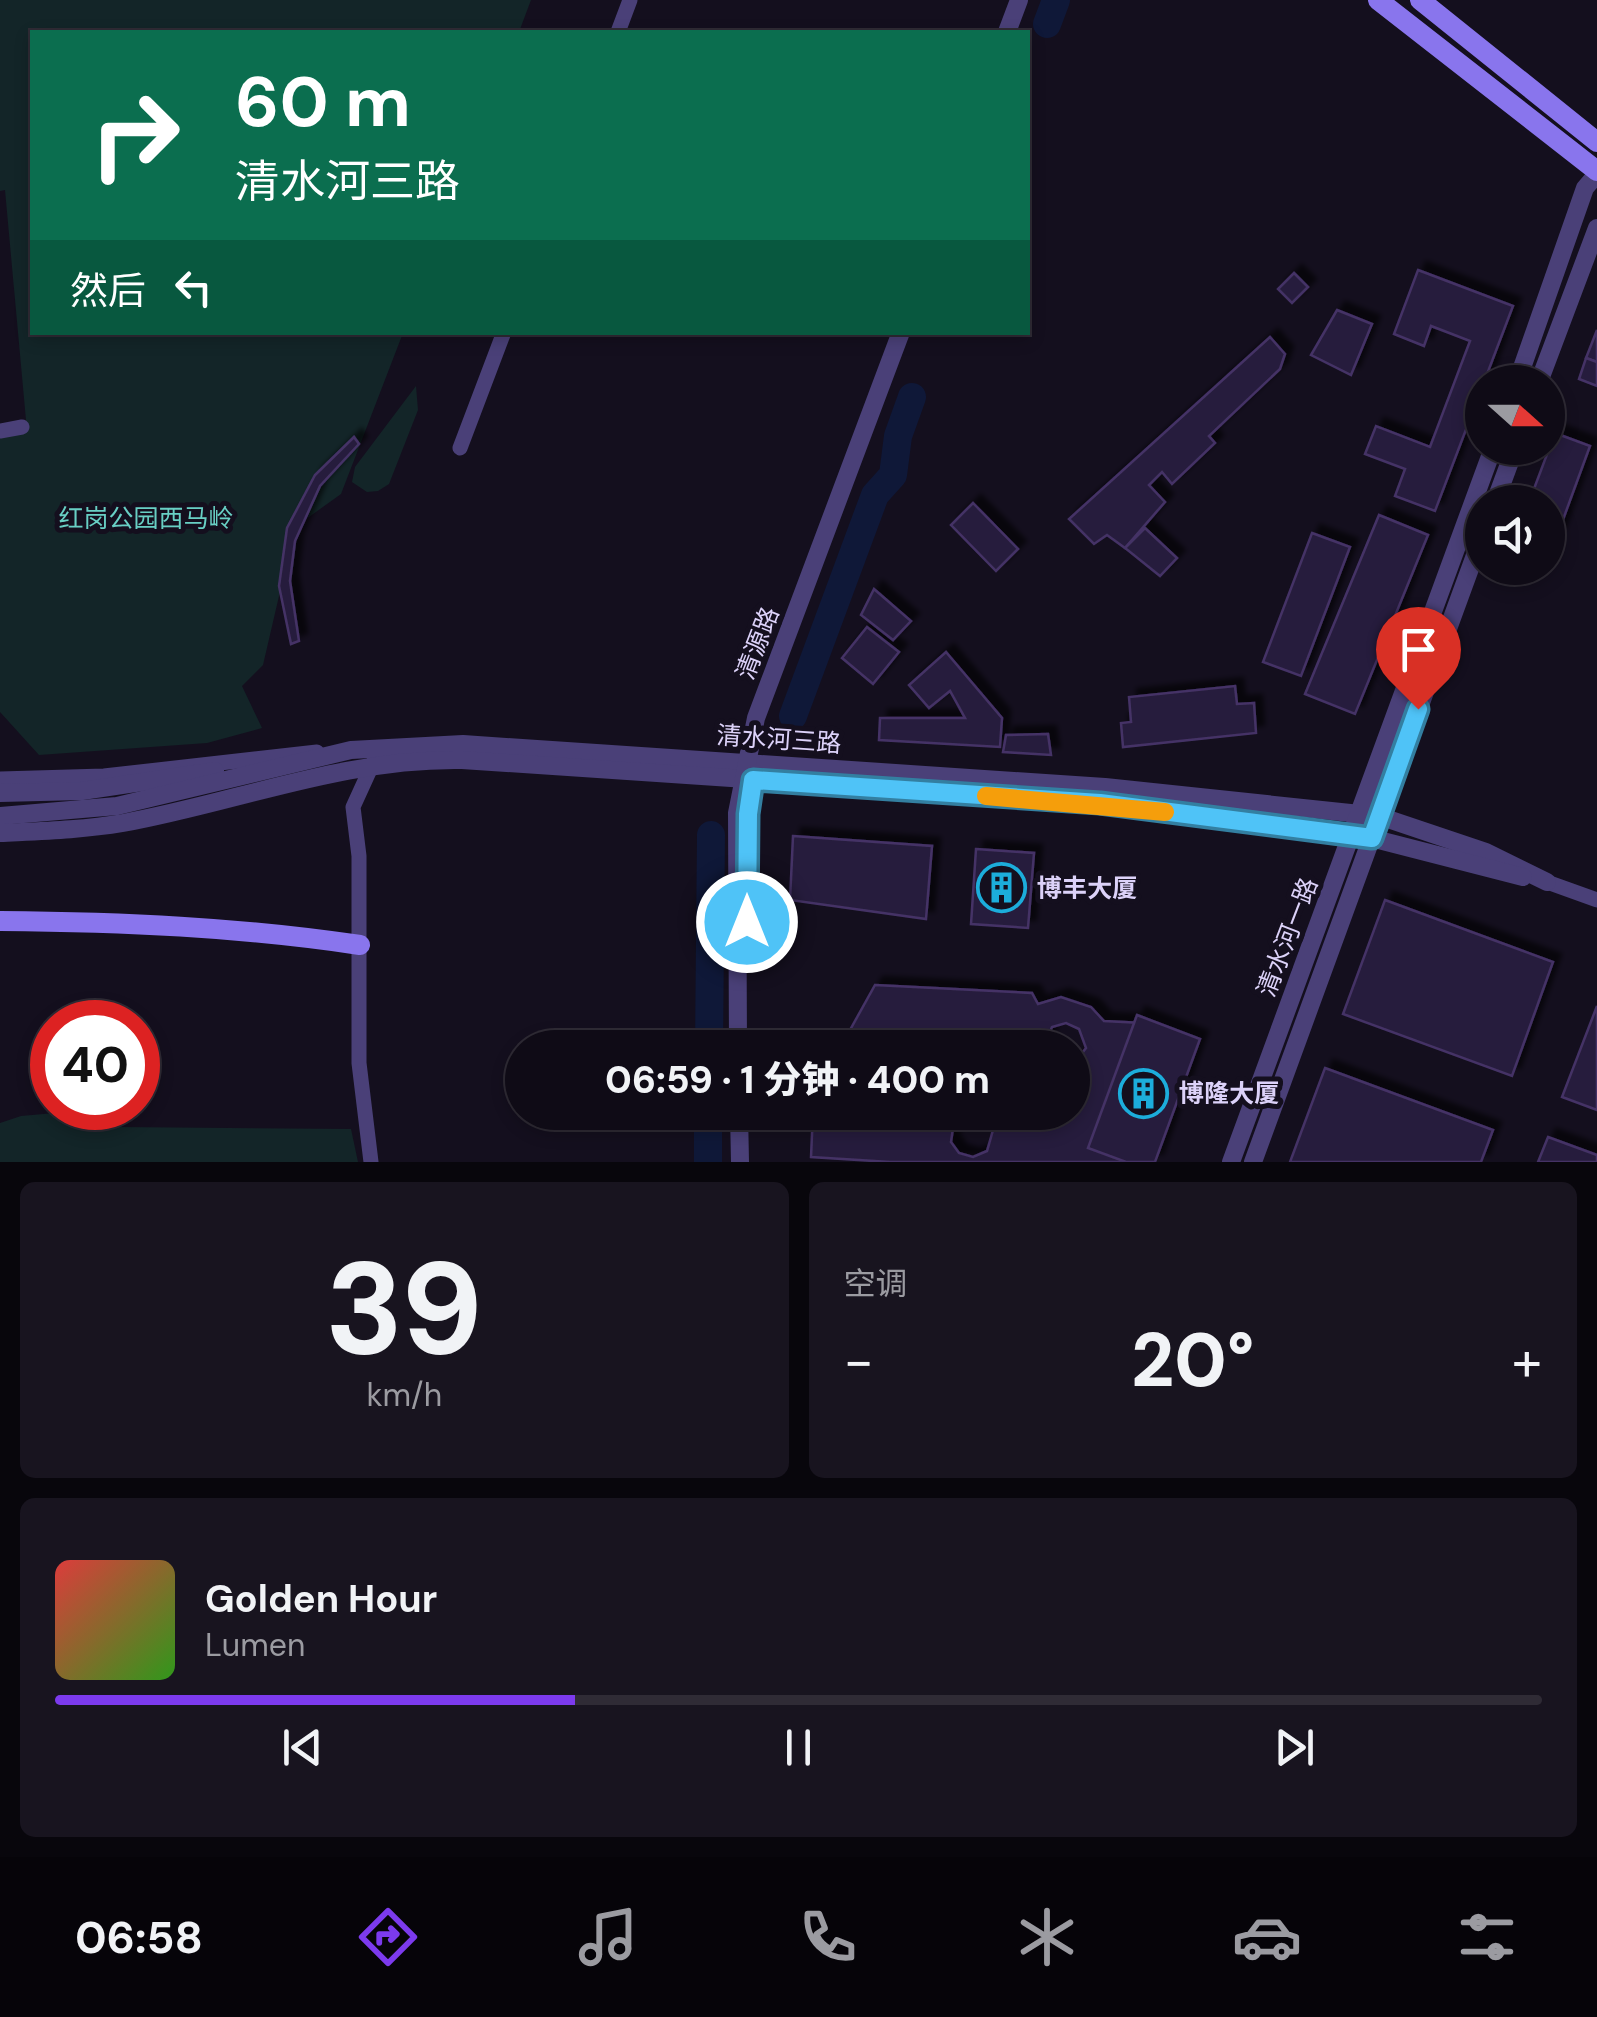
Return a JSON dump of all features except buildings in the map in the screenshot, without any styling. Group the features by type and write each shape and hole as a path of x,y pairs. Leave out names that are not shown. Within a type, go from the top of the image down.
{"main road":[{"path":"1378,0 1597,172"},
{"path":"1420,0 1597,142"},
{"path":"0,921 149,922 268,931 360,945"}],"street":[{"path":"619,30 630,0"},
{"path":"1009,30 1019,0"},
{"path":"1018,30 1028,0"},
{"path":"1523,365 1585,188 1597,172"},
{"path":"1546,365 1597,228"},
{"path":"460,448 503,335"},
{"name":"清源路","path":"746,1030 748,814 756,718 900,335"},
{"name":"清源路","path":"738,1030 738,813 764,721 909,335"},
{"path":"0,430 22,427"},
{"name":"清水河一路","path":"1231,1162 1487,465"},
{"name":"清水河一路","path":"1252,1162 1465,582"},
{"name":"清水河三路","path":"0,816 37,824 123,822 374,756 463,744 1100,803 1372,838 1547,882 1597,900"},
{"path":"0,779 104,776 351,750"},
{"name":"清水河三路","path":"0,833 351,750 374,756"},
{"path":"371,1162 358,1063 359,856 353,807 374,756"},
{"path":"0,793 82,791 275,767"},
{"name":"清水河三路","path":"750,771 1105,787 1379,816 1486,852 1547,882"},
{"path":"743,1130 743,1162"}],"green space":[{"name":"红岗公园西马岭","path":"0,0 531,0 520,30 30,30 30,335 402,335 341,494 295,527 263,665 242,686 262,728 207,743 39,755 0,712 0,438 27,431 5,190 0,191"},
{"path":"416,386 418,410 389,484 367,492 352,482 355,467"},
{"path":"30,1115 30,1130 351,1129 358,1162 0,1162 0,1123"}],"waterway":[{"path":"1047,24 1056,0"},
{"path":"793,716 875,495 893,475 898,436 912,397"},
{"path":"709,1030 711,835"},
{"path":"708,1130 708,1162"}],"slow traffic":[{"path":"986,796 1100,803 1165,812"}],"place":[{"name":"博丰大厦","path":"1002,888"},
{"name":"博隆大厦","path":"1144,1093"}],"route":[{"path":"747,922 748,814 753,780 1100,803 1372,838 1418,709"}]}
